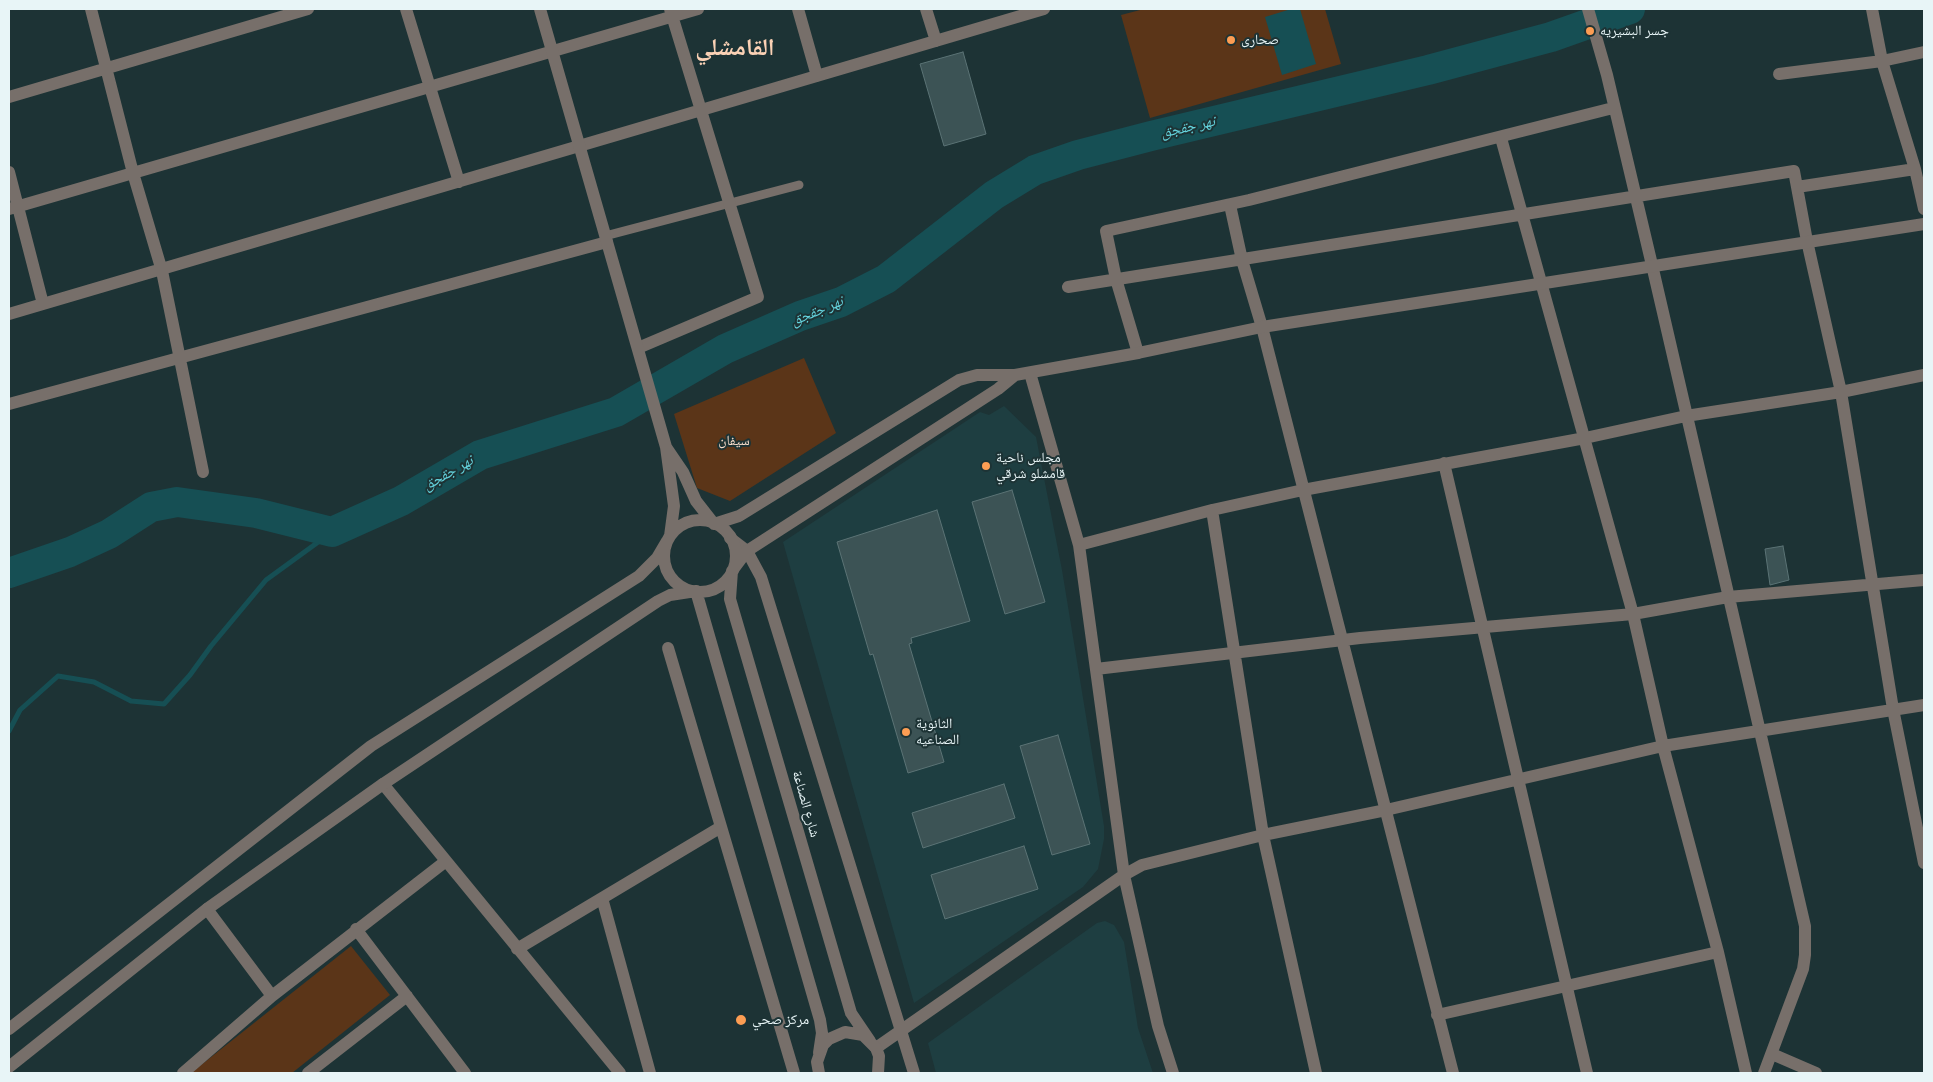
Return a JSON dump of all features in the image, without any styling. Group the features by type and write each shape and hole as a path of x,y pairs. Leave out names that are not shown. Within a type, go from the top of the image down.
{"street":[{"path":"91,9 133,173 162,271 203,472"},
{"path":"9,97 308,9"},
{"path":"406,9 459,182"},
{"path":"540,9 666,447 674,506 664,558 669,574 680,586 696,592"},
{"path":"13,208 552,51 671,12 698,9"},
{"path":"798,9 817,76"},
{"path":"926,9 936,41"},
{"path":"9,314 162,271 1044,9"},
{"path":"1872,9 1882,61 1915,169 1924,209"},
{"path":"638,348 758,297 671,12"},
{"path":"1589,12 1607,75 1613,108 1636,195 1805,926 1806,940 1803,969 1764,1073"},
{"path":"1779,74 1882,61 1924,52"},
{"path":"1138,353 1116,279 1106,231 1230,205 1454,147 1501,138 1613,108"},
{"path":"1501,138 1633,614 1663,746 1718,952 1746,1073"},
{"path":"1797,187 1915,169"},
{"path":"1068,287 1794,171 1807,241 1841,392 1893,709 1924,863"},
{"path":"9,172 13,208 43,304"},
{"path":"1230,205 1242,260 1262,327 1453,1073"},
{"path":"714,524 739,516 959,380 977,376 1015,376 1262,327 1924,224"},
{"path":"9,404 606,239"},
{"path":"1030,373 1079,545 1124,875 1158,1026 1173,1073"},
{"path":"1079,545 1212,510 1303,490 1585,438 1686,416 1841,392 1924,375"},
{"path":"9,1067 207,909 383,784 658,601 670,595 717,587 726,580 747,550 998,389 1015,376"},
{"path":"666,447 684,472 696,501 714,524"},
{"path":"1444,463 1587,1073"},
{"path":"1212,510 1233,652 1264,835 1316,1073"},
{"path":"9,1030 371,746 639,576 657,558 669,539 687,522 704,520 724,530 730,538 747,550 761,577 914,1073"},
{"path":"730,538 735,554 732,571"},
{"name":"شارع الصناعة","path":"732,571 730,598 851,1013 873,1044"},
{"path":"1096,669 1342,640 1633,614 1728,597 1924,580"},
{"path":"696,592 820,1020 822,1033 817,1062 819,1073"},
{"path":"668,648 794,1073"},
{"path":"873,1044 901,1031 1124,875 1142,865 1264,835 1386,810 1663,746 1924,705"},
{"path":"383,784 620,1073"},
{"path":"517,949 721,827"},
{"path":"183,1073 272,996 446,861"},
{"path":"602,898 650,1073"},
{"path":"207,909 272,996"},
{"path":"356,930 465,1073"},
{"path":"1437,1015 1718,952"},
{"path":"317,1071 407,996"},
{"path":"819,1053 829,1039 837,1034 854,1032 873,1044 879,1056 878,1073"},
{"path":"1772,1054 1816,1073"}],"lane":[{"path":"606,239 729,203 799,185"}],"shaded area":[{"path":"1291,9 1300,9 1316,64 1282,75 1265,17"},
{"path":"1004,406 1036,437 1062,570 1104,826 1104,839 1098,869 1083,887 914,1003 783,542 980,412 989,415"},
{"path":"1105,921 1114,925 1124,942 1138,1028 1153,1073 936,1073 928,1043 1097,923"}],"green space":[{"name":"صحارى","path":"1144,9 1325,9 1341,64 1150,118 1121,15"},
{"name":"سيفان","path":"804,358 836,433 730,501 697,488 674,414"},
{"path":"351,946 390,995 292,1073 191,1073"}],"building":[{"path":"963,52 986,134 944,146 920,64"},
{"path":"1012,490 1045,602 1005,614 972,502"},
{"path":"937,510 970,621 911,638 912,643 909,644 944,762 908,773 873,654 870,655 837,542"},
{"path":"1783,546 1789,580 1770,585 1765,549"},
{"path":"1058,735 1090,844 1052,855 1020,746"},
{"path":"1004,784 1015,818 923,848 912,813"},
{"path":"1024,846 1038,889 945,919 931,875"}],"waterway":[{"name":"نهر جقجق","path":"9,573 70,552 109,534 151,507 177,502 256,513 332,532 401,501 480,455 616,412 725,349 800,316 841,302 886,279 994,195 1035,170 1078,155 1151,136 1428,70 1551,37 1630,9"},
{"path":"9,731 20,710 58,676 94,682 131,701 164,704 190,675 211,646 266,580 332,532"}],"place":[{"name":"جسر البشيريه","path":"1590,31"},
{"name":"صحارى","path":"1231,40"},
{"name":"مجلس ناحية قامشلو شرقي","path":"986,466"},
{"name":"الثانوية الصناعيه","path":"906,732"},
{"name":"مركز صحي","path":"741,1020"}],"district":[{"name":"القامشلي","path":"735,48"}]}
